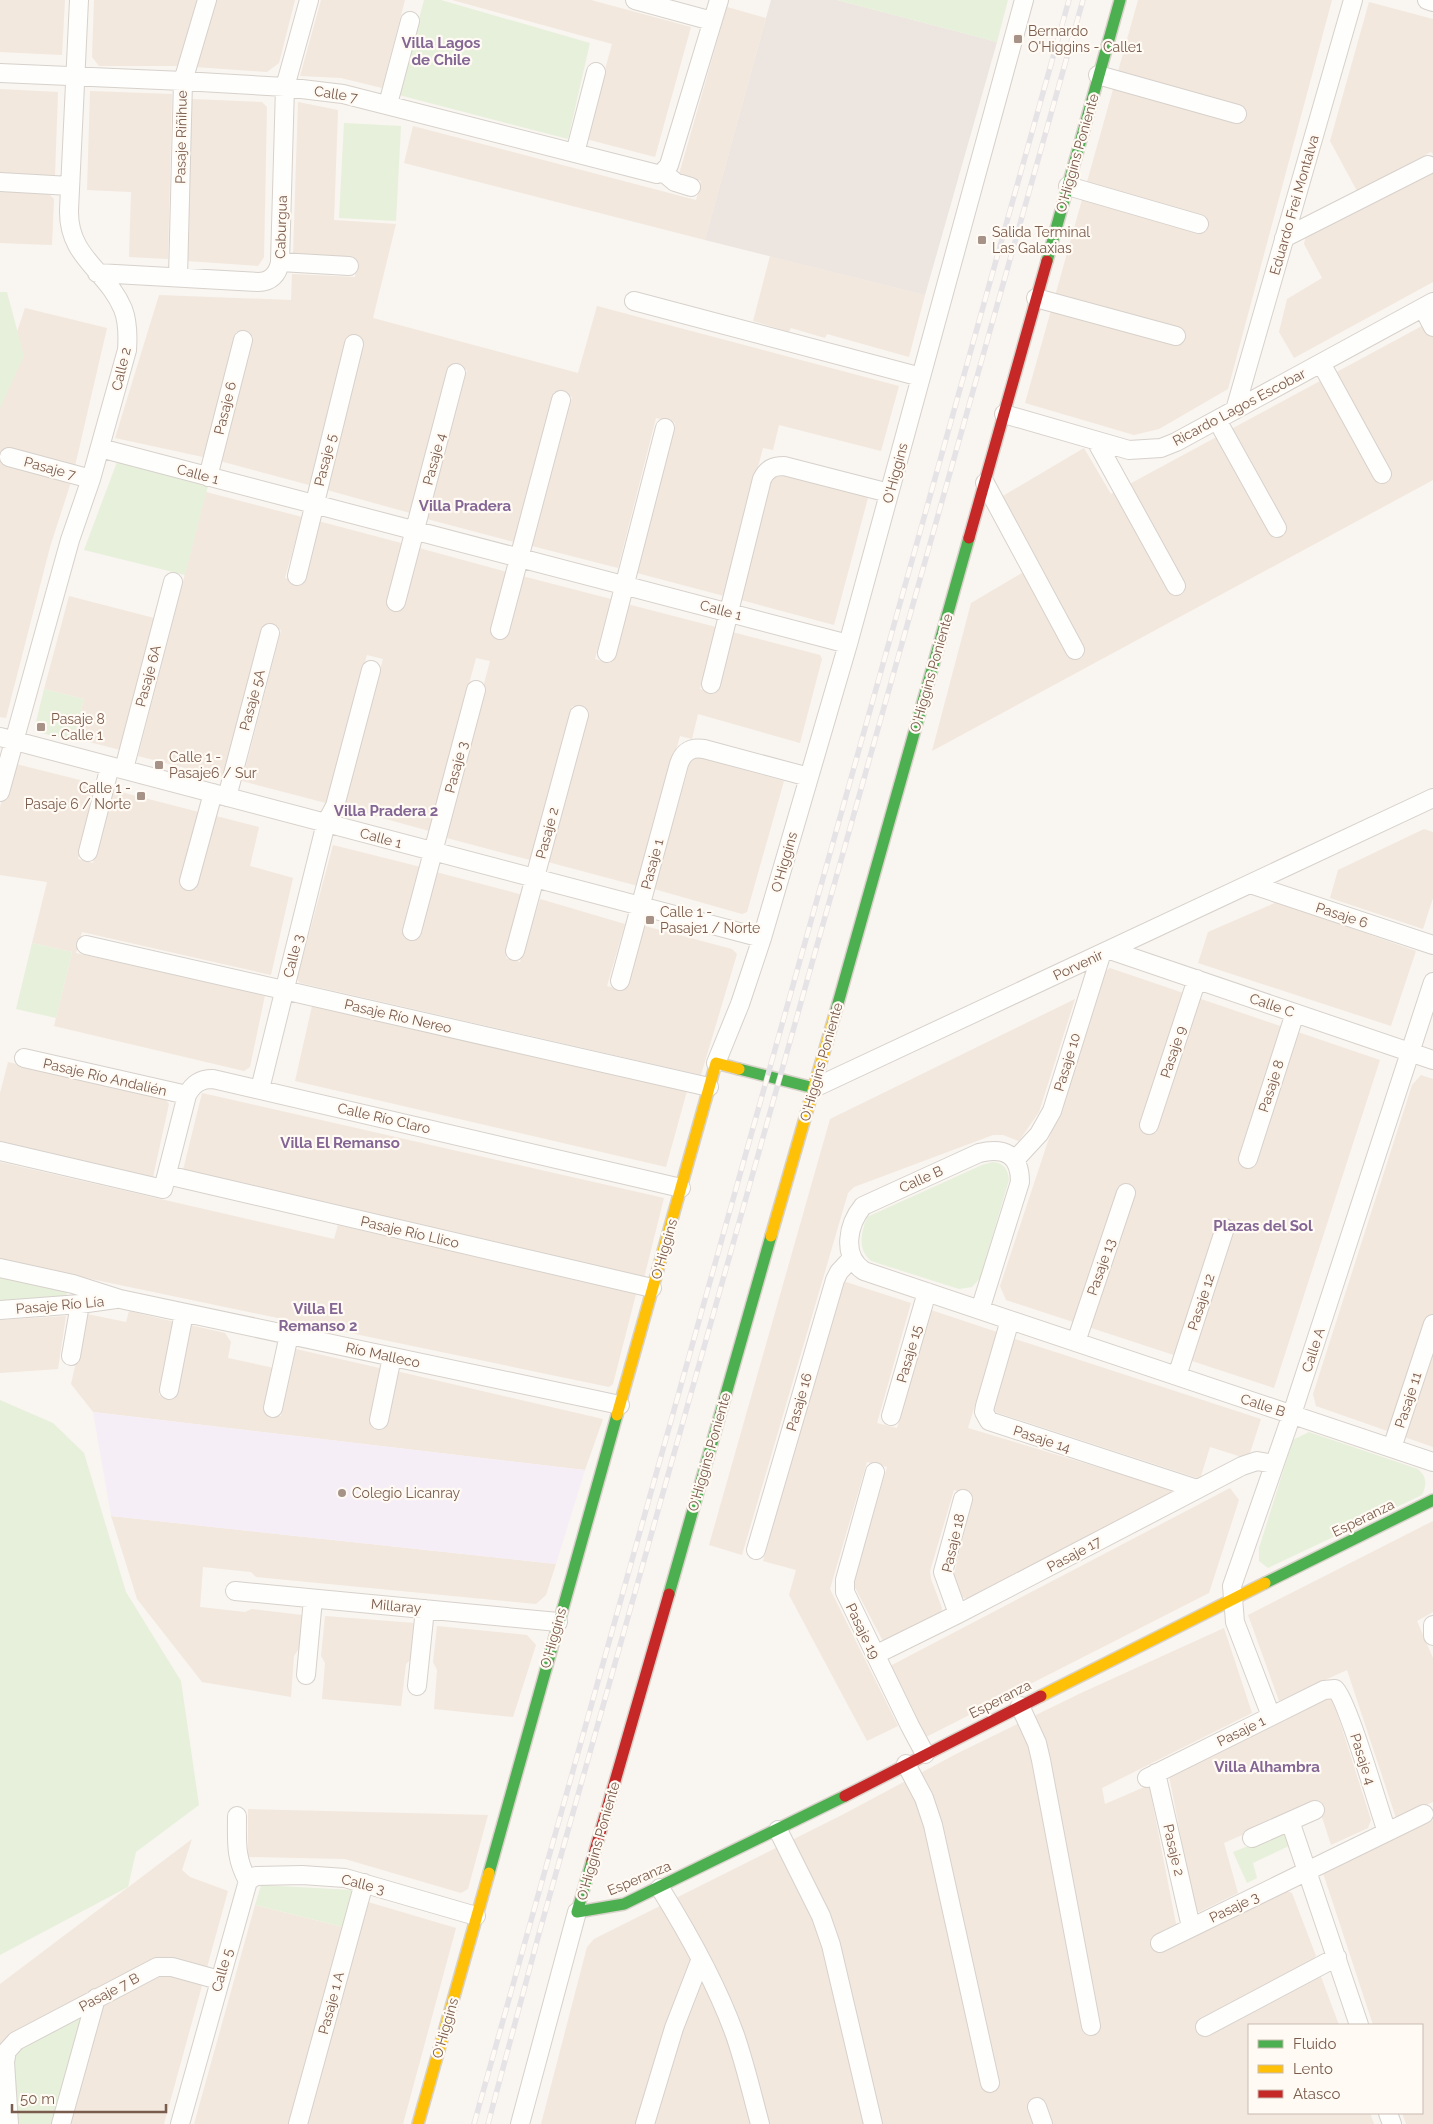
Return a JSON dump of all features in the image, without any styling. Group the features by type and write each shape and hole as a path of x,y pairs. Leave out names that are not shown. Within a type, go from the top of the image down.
{"street":[{"name":"Calle 2","path":"7,739 91,479 124,364 128,336 126,321 118,299 78,249 72,238 69,220 79,0"},
{"name":"Pasaje Riñihue","path":"178,278 183,81 207,0"},
{"name":"Caburgua","path":"97,273 264,282 277,273 280,262 285,87 309,0"},
{"path":"635,0 712,21"},
{"path":"663,172 670,165 719,0"},
{"name":"O'Higgins","path":"418,2124 709,1087 762,938 848,644 1024,0"},
{"name":"O'Higgins Poniente","path":"520,2124 577,1912 814,1088 1120,0"},
{"name":"Eduardo Frei Montalva","path":"1235,410 1352,0"},
{"path":"1428,0 1433,2"},
{"path":"388,104 410,21"},
{"path":"575,153 596,72"},
{"name":"Calle 7","path":"0,73 285,87 343,94 652,173 663,172 675,182 691,187"},
{"path":"1098,75 1237,114"},
{"path":"1284,238 1428,165"},
{"path":"0,182 70,186"},
{"path":"1068,186 1199,224"},
{"path":"280,262 349,266"},
{"path":"1036,298 1176,336"},
{"path":"634,301 921,377"},
{"path":"1428,305 1433,327"},
{"name":"Ricardo Lagos Escobar","path":"1004,414 1130,450 1161,448 1217,420 1428,305"},
{"name":"Pasaje 6","path":"208,476 243,340"},
{"name":"Pasaje 5","path":"297,576 354,344"},
{"path":"1321,364 1382,474"},
{"name":"Pasaje 4","path":"396,602 456,373"},
{"path":"500,630 561,400"},
{"path":"1217,420 1277,528"},
{"path":"607,653 664,428"},
{"path":"1096,441 1176,586"},
{"name":"Calle 1","path":"100,448 848,644"},
{"name":"Pasaje 7","path":"9,457 91,479"},
{"path":"711,684 762,479 771,468 784,466 889,493"},
{"path":"985,483 1075,650"},
{"name":"Pasaje 6A","path":"117,768 173,582"},
{"name":"Pasaje 5A","path":"220,795 270,633"},
{"path":"326,823 335,806 371,670"},
{"name":"Pasaje 3","path":"412,932 476,690"},
{"name":"Pasaje 2","path":"515,951 579,715"},
{"path":"0,792 7,739"},
{"name":"Calle 1","path":"7,739 762,938"},
{"name":"Pasaje 1","path":"620,981 679,764 684,754 688,751 704,748 809,777"},
{"path":"88,852 117,768"},
{"path":"189,881 220,795"},
{"name":"Porvenir","path":"814,1088 1433,798"},
{"name":"Calle 3","path":"260,1089 326,823"},
{"name":"Pasaje 6","path":"1250,884 1433,945"},
{"name":"Pasaje Río Nereo","path":"86,945 709,1087"},
{"name":"Calle C","path":"1105,952 1197,979 1433,1060"},
{"name":"Pasaje 10","path":"1015,1160 1039,1134 1052,1111 1105,952"},
{"name":"Pasaje 9","path":"1149,1125 1197,979"},
{"name":"Calle A","path":"1270,1716 1235,1622 1232,1586 1292,1414 1433,982"},
{"name":"Pasaje 8","path":"1248,1159 1295,1013"},
{"name":"Pasaje Río Andalién","path":"24,1058 187,1095"},
{"path":"716,1063 814,1088"},
{"name":"Calle Río Claro","path":"187,1095 194,1085 206,1079 220,1080 681,1188"},
{"path":"165,1182 187,1095"},
{"name":"Calle B","path":"1015,1160 1011,1155 996,1150 979,1153 863,1206 853,1221 849,1243 852,1259 864,1271 1433,1462"},
{"name":"Pasaje Río Llico","path":"0,1151 165,1182 652,1288"},
{"path":"980,1310 1018,1193 1020,1175 1015,1160"},
{"name":"Pasaje 13","path":"1076,1342 1126,1193"},
{"name":"Pasaje 12","path":"1177,1376 1225,1228"},
{"name":"Pasaje 16","path":"756,1550 835,1280 839,1272 852,1259"},
{"name":"Río Malleco","path":"0,1268 72,1284 120,1299 620,1405"},
{"name":"Pasaje 15","path":"891,1416 927,1292"},
{"name":"Pasaje Río Lía","path":"0,1310 120,1299"},
{"path":"71,1356 80,1304"},
{"path":"169,1390 184,1313"},
{"name":"Pasaje 14","path":"1010,1320 985,1406 984,1412 989,1421 1197,1490"},
{"name":"Pasaje 11","path":"1392,1448 1433,1324"},
{"path":"273,1408 289,1335"},
{"path":"379,1420 392,1357"},
{"name":"Pasaje 17","path":"875,1655 958,1614 1242,1466 1256,1461 1274,1464"},
{"name":"Pasaje 19","path":"875,1472 844,1587 846,1597 925,1754"},
{"name":"Pasaje 18","path":"958,1614 943,1572 963,1499"},
{"name":"Esperanza","path":"577,1912 624,1904 660,1888 1232,1599 1433,1500"},
{"name":"Millaray","path":"235,1591 558,1622"},
{"path":"306,1676 313,1599"},
{"path":"417,1686 425,1609"},
{"name":"Pasaje 4","path":"1335,1689 1341,1694 1386,1832"},
{"name":"Pasaje 1","path":"1152,1775 1324,1690 1335,1689"},
{"path":"1020,1706 1042,1760 1091,2026"},
{"path":"906,1764 924,1798 933,1825 990,2083"},
{"name":"Pasaje 2","path":"1152,1775 1191,1927"},
{"path":"1252,1838 1314,1810"},
{"name":"Pasaje 3","path":"1160,1943 1424,1814"},
{"path":"237,1816 237,1851 241,1868 248,1881"},
{"path":"1290,1821 1359,2024"},
{"path":"778,1830 821,1916 831,1945 873,2124"},
{"name":"Calle 3","path":"248,1881 256,1876 302,1875 345,1878 476,1916"},
{"name":"Calle 5","path":"180,2124 248,1881"},
{"name":"Pasaje 1 A","path":"298,2124 364,1883"},
{"path":"660,1888 680,1921 725,2010 735,2036 760,2124"},
{"path":"1204,2027 1336,1957"},
{"path":"645,2124 674,2028 700,1960"},
{"name":"Pasaje 7 B","path":"9,2124 5,2062 7,2051 16,2041 157,1967 172,1967 219,1980"},
{"path":"61,2124 96,1998"},
{"path":"1037,2107 1043,2124"}],"shaded area":[{"path":"0,0 65,0 62,55 0,52"},
{"path":"94,0 197,0 178,66 99,66 92,57"},
{"path":"214,0 295,0 279,63 267,72 195,67"},
{"path":"321,0 405,0 382,88 341,78 300,76"},
{"path":"452,0 591,0 691,27 655,157 586,139 612,44"},
{"path":"771,0 837,0 997,42 925,295 705,240"},
{"path":"1138,0 1332,0 1228,389 1159,429 1134,435 1025,403"},
{"path":"1369,2 1433,19 1433,154 1431,152 1357,191 1330,141"},
{"path":"727,7 766,18 705,240 404,163 413,126 696,200 701,181 679,174"},
{"path":"0,89 58,92 55,175 51,178 0,175"},
{"path":"90,91 172,94 168,259 129,257 131,192 87,190"},
{"path":"192,99 262,102 267,107 264,257 258,266 187,261"},
{"path":"298,102 338,110 334,220 396,224 373,318 578,373 597,306 899,386 881,451 779,425 773,450 763,448 724,596 637,573 675,423 656,418 618,568 532,546 572,397 554,392 514,542 427,519 467,370 449,366 410,513 327,490 364,343 347,338 309,485 220,461 253,336 236,332 203,457 115,438 159,295 291,300 292,274 355,277 357,259 293,254"},
{"path":"1433,170 1433,282 1294,358 1279,332 1287,299 1322,278 1304,244 1306,235"},
{"path":"0,191 49,194 54,199 52,245 0,243"},
{"path":"770,256 925,295 909,357 827,334 825,338 791,328 789,332 753,321"},
{"path":"25,308 107,328 75,466 7,448 3,461 72,479 50,547 6,718 0,717 0,382"},
{"path":"1433,320 1433,480 932,751 971,603 1037,564 1001,497 1084,448 1111,494"},
{"path":"785,470 869,494 834,625 741,600 771,479"},
{"path":"206,492 302,517 285,578 301,582 318,521 405,544 388,606 402,610 419,548 507,572 491,632 505,637 522,576 611,599 595,659 610,663 627,604 716,627 700,689 716,692 732,632 820,655 822,659 800,743 698,714 692,739 680,736 638,886 548,862 589,711 572,706 530,860 443,837 490,661 476,658 429,831 343,807 383,659 367,655 326,803 242,781 281,630 263,626 224,778 138,756"},
{"path":"69,596 154,618 120,750 74,738 84,699 44,689"},
{"path":"695,756 784,781 747,912 742,914 654,889 691,759"},
{"path":"12,763 96,784 78,859 93,863 113,790 199,812 181,886 196,889 216,816 259,827 250,866 293,878 271,975 82,932 76,953 265,995 250,1067 244,1071 54,1026 72,952 32,943 47,882 0,875 0,807"},
{"path":"1424,829 1433,832 1433,898 1423,929 1330,898 1338,870"},
{"path":"333,845 421,867 403,933 418,938 436,872 523,895 506,958 520,962 540,899 625,924 607,986 622,990 641,925 732,949 737,954 701,1075 300,983 297,979"},
{"path":"1277,902 1416,951 1391,1026 1198,963 1208,932"},
{"path":"1110,968 1380,1060 1274,1388 1006,1300 1000,1286 1104,972"},
{"path":"1075,999 1039,1112 1019,1141 1003,1135 993,1135 854,1187 848,1193 742,1555 709,1545 830,1119"},
{"path":"312,1006 687,1091 666,1167 295,1081"},
{"path":"8,1062 165,1099 169,1104 153,1177 0,1141 0,1093"},
{"path":"1421,1075 1433,1079 1433,1447 1316,1406 1313,1394 1412,1085"},
{"path":"202,1093 664,1198 644,1278 183,1170"},
{"path":"0,1162 334,1239 338,1225 636,1294 613,1384 609,1387 0,1260"},
{"path":"843,1281 911,1303 877,1423 897,1428 931,1310 997,1332 968,1428 1177,1491 967,1599 961,1597 953,1580 973,1497 954,1490 930,1571 931,1579 942,1608 941,1615 884,1643 854,1586 854,1580 887,1467 867,1462 830,1589 898,1726 867,1741 789,1595 796,1570 763,1561"},
{"path":"129,1311 175,1322 159,1395 173,1399 190,1325 225,1333 231,1342 228,1358 274,1368 264,1412 281,1416 296,1349 384,1369 372,1426 384,1428 396,1371 603,1419 585,1470 93,1412 71,1384 87,1314 126,1322"},
{"path":"66,1316 58,1369 0,1373 0,1320"},
{"path":"1012,1338 1261,1419 1248,1459 1210,1447 1200,1479 995,1412 991,1404"},
{"name":"Colegio Licanray","path":"93,1412 585,1470 556,1564 111,1516"},
{"path":"1230,1488 1239,1500 1209,1593 926,1737 890,1666"},
{"path":"111,1516 556,1564 546,1595 536,1604 256,1577 251,1572 203,1567 200,1607 245,1612 252,1609 302,1615 300,1647 294,1656 291,1697 202,1682 137,1599"},
{"path":"1433,1521 1433,1612 1417,1621 1433,1658 1433,1802 1396,1818 1347,1670 1279,1701 1248,1615"},
{"path":"325,1616 415,1623 412,1658 406,1664 401,1706 322,1699 325,1663 321,1656"},
{"path":"437,1626 527,1635 536,1645 513,1717 434,1709 437,1670 433,1662"},
{"path":"1224,1628 1252,1713 1102,1788 1105,1804 1149,1785 1176,1924 1153,1936 1158,1951 1287,1891 1292,1893 1339,2024 1248,2024 1248,2114 1370,2114 1374,2124 541,2124 587,1947 594,1939 842,1815 958,1753 1081,1693"},
{"path":"1327,1695 1332,1697 1371,1820 1368,1828 1331,1845 1317,1802 1224,1843 1238,1893 1199,1912 1195,1910 1169,1776"},
{"path":"248,1809 488,1815 468,1889 461,1893 345,1859 248,1857"},
{"path":"1433,1820 1433,2124 1406,2124 1402,2114 1423,2114 1423,2024 1373,2024 1323,1873"},
{"path":"192,1839 182,1870 190,1877 228,1891 164,2124 0,2124 0,1984"},
{"path":"368,1902 456,1928 403,2124 305,2124"},
{"path":"255,1905 343,1927 289,2124 194,2124"}],"green space":[{"path":"424,0 441,0 590,43 568,139 399,95"},
{"path":"837,0 1008,0 997,42"},
{"path":"344,123 401,126 396,221 339,218"},
{"path":"0,292 7,292 24,356 0,408"},
{"path":"117,462 208,486 185,575 84,550"},
{"path":"44,689 84,699 73,741 38,732 35,726"},
{"path":"32,943 72,952 56,1018 16,1009"},
{"path":"993,1162 1005,1167 1009,1180 980,1278 972,1287 959,1289 871,1261 867,1256 862,1246 862,1240 867,1217 982,1165"},
{"path":"0,1276 67,1290 66,1300 0,1303"},
{"path":"0,1400 53,1423 84,1453 126,1592 181,1681 199,1805 136,1852 128,1887 0,1955"},
{"path":"1309,1432 1418,1469 1425,1478 1425,1487 1422,1495 1268,1568 1259,1561 1259,1548 1293,1440"},
{"path":"1286,1831 1291,1845 1253,1863 1257,1878 1247,1883 1233,1852"},
{"path":"261,1885 352,1890 343,1927 255,1905"},
{"path":"85,2008 54,2124 18,2124 12,2052"}],"railway":[{"path":"474,2124 1069,0"},
{"path":"488,2124 540,1930 1083,0"}],"traffic: fast":[{"path":"1047,261 1120,0"},
{"path":"835,1014 969,538"},
{"path":"739,1069 814,1088"},
{"path":"669,1594 771,1236"},
{"path":"489,1873 617,1415"},
{"path":"1265,1583 1433,1500"},
{"path":"592,1861 577,1912 624,1904 845,1796"}],"traffic: slow":[{"path":"771,1236 835,1014"},
{"path":"617,1415 716,1063 739,1069"},
{"path":"1041,1696 1265,1583"},
{"path":"418,2124 489,1873"}],"traffic: jam":[{"path":"969,538 1047,261"},
{"path":"592,1861 669,1594"},
{"path":"845,1796 1041,1696"}],"place":[{"name":"Bernardo O'Higgins - Calle1","path":"1018,39"},
{"name":"Salida Terminal Las Galaxias","path":"982,240"},
{"name":"Pasaje 8 - Calle 1","path":"41,727"},
{"name":"Calle 1 - Pasaje6 / Sur","path":"159,765"},
{"name":"Calle 1 - Pasaje 6 / Norte","path":"141,796"},
{"name":"Calle 1 - Pasaje1 / Norte","path":"650,920"},
{"name":"Colegio Licanray","path":"342,1493"}],"district":[{"name":"Villa Lagos de Chile","path":"441,52"},
{"name":"Villa Pradera","path":"465,506"},
{"name":"Villa Pradera 2","path":"386,811"},
{"name":"Villa El Remanso","path":"340,1143"},
{"name":"Plazas del Sol","path":"1263,1226"},
{"name":"Villa El Remanso 2","path":"318,1318"},
{"name":"Villa Alhambra","path":"1267,1767"}]}
